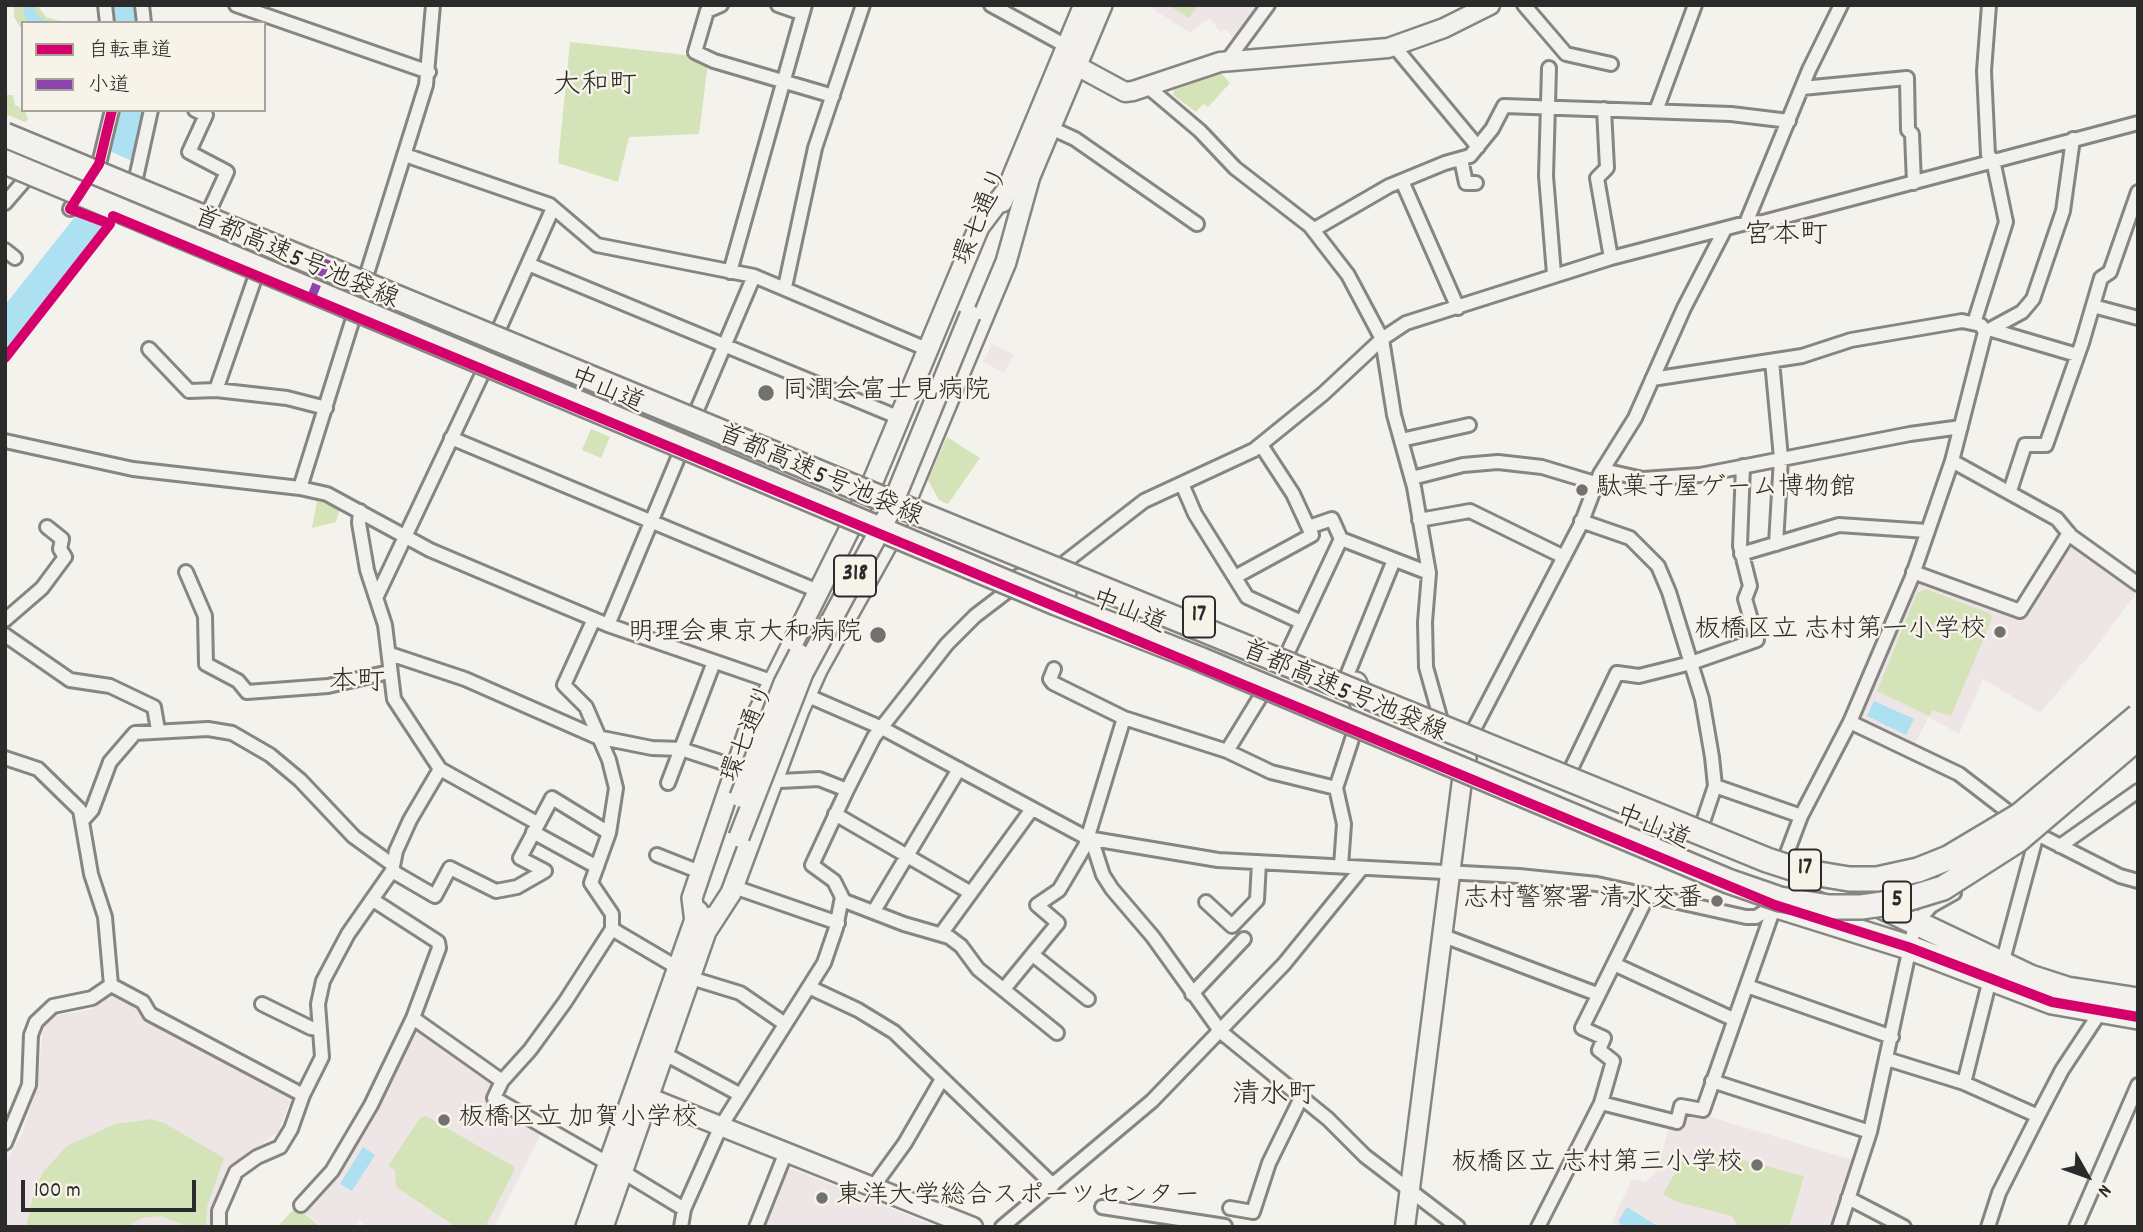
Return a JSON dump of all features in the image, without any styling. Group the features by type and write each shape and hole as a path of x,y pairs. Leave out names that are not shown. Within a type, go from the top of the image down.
{"highway":[{"name":"中山道","path":"5,124 696,410 871,486 1474,731 1700,831 1783,863 1915,924 2052,1002 2138,1017"},
{"name":"首都高速5号池袋線","path":"5,135 326,270 1783,863 1817,874 1849,879 1891,877 1932,865 1978,843 2020,815 2138,716"},
{"path":"5,147 326,278 367,275"},
{"path":"5,147 117,189 275,264 639,411 679,438"},
{"name":"首都高速5号池袋線","path":"5,162 321,297 1616,832 1728,881 1780,899 1829,907 1897,902 1943,888 1992,859 2044,819 2138,738"},
{"name":"中山道","path":"15,177 74,204 113,216 485,368 679,438 782,493 853,524 1354,733 1463,763 1573,822 1774,905 1996,971 2067,989 2138,1000"},
{"name":"17","path":"957,521 970,530 1464,729 1783,863"},
{"name":"5","path":"944,562 1064,592 1591,808 1616,832"},
{"path":"1350,680 1362,702 1370,710 1457,747 1463,763"}],"main road":[{"name":"環七通り","path":"965,313 1007,190 1084,5"},
{"name":"環七通り","path":"603,1227 616,1168 784,683 872,519 1030,176 1102,5"},
{"path":"701,926 734,887 806,695 890,539 1006,262 1030,176"},
{"path":"701,926 692,898 736,767 771,681 871,486 979,227 1007,190"},
{"name":"環七通り","path":"641,1095 665,1054 684,973"},
{"name":"環七通り","path":"586,1227 616,1168"}],"street":[{"path":"236,5 429,72"},
{"path":"300,488 429,72 433,5"},
{"path":"721,5 707,11 695,52 833,96"},
{"path":"730,272 803,9 778,5"},
{"path":"785,287 815,148 863,5"},
{"path":"1227,61 1268,5"},
{"path":"997,7 1068,47 1077,66 1125,92 1227,61 1349,53 1394,46 1444,28 1490,5"},
{"path":"1524,5 1566,54 1611,64"},
{"path":"1656,111 1695,5"},
{"path":"1973,323 2006,222 1993,160 1988,155 1984,71 1989,5"},
{"path":"1746,223 1837,6"},
{"path":"1394,46 1478,147"},
{"path":"1549,68 1546,176 1554,274"},
{"path":"1802,88 1907,78 1908,130 1912,134 1914,183"},
{"path":"1148,87 1200,131 1235,168 1313,230 1348,275 1382,339 1429,573 1425,622 1426,667 1440,717"},
{"path":"1313,230 1402,181 1444,163 1470,156 1492,130 1504,106 1731,114 1789,121"},
{"path":"1604,109 1608,168 1597,178 1611,258"},
{"path":"74,204 99,164 112,112"},
{"path":"134,178 150,112"},
{"path":"199,112 206,115 189,152 227,172 210,209"},
{"path":"1064,563 1144,500 1233,462 1261,445 1382,339 1406,323 1611,258 1724,231 1746,223 1763,222 2138,123"},
{"path":"1051,128 1075,139 1197,224"},
{"path":"2073,139 2063,211 2033,299 2022,312 1988,331 1952,461 1913,572 1850,722 1801,816 1783,863 1862,869 1901,865 1945,851 2008,813 2138,705"},
{"path":"404,155 553,208 597,245 754,276 929,350"},
{"path":"1461,159 1466,183 1476,183"},
{"path":"5,204 15,177"},
{"path":"1402,181 1458,308"},
{"path":"2010,491 2025,445 2046,445 2101,278 2110,272 2138,192"},
{"path":"499,329 553,208"},
{"path":"1405,1227 1463,763 1474,731 1564,557 1598,479 1625,438 1724,231"},
{"path":"528,264 900,418"},
{"path":"216,390 256,275"},
{"path":"608,625 651,522 679,438 696,410 754,276"},
{"path":"2093,306 2138,318"},
{"path":"1652,379 1802,356 1875,335 1962,321 1981,325 1988,331 2077,355"},
{"path":"149,349 189,391 216,390 287,398 326,408"},
{"path":"1772,361 1781,458 1776,544"},
{"path":"377,596 485,368"},
{"path":"1401,440 1469,425"},
{"path":"1412,478 1463,465 1498,462 1542,467 1598,479 1612,472 1643,479 1662,479 1910,433 1961,427"},
{"path":"451,439 818,591"},
{"path":"5,441 133,469 300,488 327,494 430,550 608,625 771,681"},
{"path":"1235,577 1312,535 1293,494 1261,445"},
{"path":"1952,461 2057,519 2069,533 2138,584"},
{"path":"1569,773 1617,674 1639,676 1692,663 1757,640 1745,599 1750,586 1741,554 1743,466"},
{"path":"1182,484 1195,514 1247,597 1301,622"},
{"path":"1419,520 1470,510 1564,557"},
{"path":"360,511 359,523 367,570 377,596 390,654 388,672 394,699 440,769 597,867"},
{"path":"1309,527 1332,519 1341,539 1429,573"},
{"path":"1581,521 1630,538 1650,554 1669,592 1702,699 1714,786 1700,831"},
{"path":"1741,554 1839,525 1927,531"},
{"path":"5,620 42,588 65,557 60,549 62,539 47,527"},
{"path":"1913,572 2020,611 2069,533"},
{"path":"1287,654 1341,539"},
{"path":"1350,680 1394,559"},
{"path":"187,572 205,616 206,664 238,681 247,692 331,686 388,672"},
{"path":"681,1227 684,1209 721,1126 739,1094 811,988 824,963 838,923 842,900 834,881 812,865 847,790 881,729 947,644 975,616 1009,590"},
{"path":"594,619 564,685 586,707 609,760 616,788 609,833 591,883 612,914 612,929 548,1026 502,1081 494,1098 684,1209"},
{"path":"5,635 70,680 110,687 154,707 159,730"},
{"path":"390,654 465,679 597,737 652,748 681,748 736,767"},
{"path":"668,783 714,662"},
{"path":"1054,668 1050,679 1053,683 1124,718 1227,751 1271,772 1336,788"},
{"path":"1227,751 1262,694"},
{"path":"806,695 881,729 1087,838 1093,844 1103,875 1112,889 1153,937 1222,1032 1410,1193 1458,1227"},
{"path":"1004,989 1058,923 1037,905 1065,882 1087,838 1124,718"},
{"path":"1850,722 1959,774 2037,834 2120,876 2138,881"},
{"path":"83,820 92,810 110,762 135,733 208,729 232,733 251,743 300,780 354,837 435,896 450,868 496,891 517,887 545,871 520,858 552,798 609,833"},
{"path":"1342,866 1344,824 1336,788 1354,733"},
{"path":"1839,1227 1870,1132 1915,924 1931,906 1995,868 2138,747"},
{"path":"5,758 38,769 80,810 91,874 105,917 111,985"},
{"path":"219,1227 219,1211 236,1172 257,1157 280,1147 291,1129 303,1095 322,1057 318,1004 323,981 348,933 393,868 410,820 440,769"},
{"path":"874,911 959,769"},
{"path":"773,779 819,779 847,790"},
{"path":"1714,786 1801,816"},
{"path":"2060,846 2138,791"},
{"path":"941,933 1032,809"},
{"path":"835,814 971,893"},
{"path":"1964,1083 2037,834"},
{"path":"1087,838 1168,853 1259,862 1570,881 1746,917 1756,917 1774,905"},
{"path":"657,855 700,873"},
{"path":"1206,902 1232,926 1257,900 1259,862"},
{"path":"1002,1227 1142,1112 1222,1032 1312,933 1362,868"},
{"path":"734,887 838,923"},
{"path":"1538,1227 1601,1103 1613,1060 1599,1050 1604,1038 1582,1028 1648,895"},
{"path":"301,1205 332,1171 371,1105 413,1018 413,1010 433,968 438,942 373,900"},
{"path":"842,900 904,924 941,933 961,946 978,969 1058,1033"},
{"path":"1601,1103 1677,1122 1681,1106 1703,1110 1774,905"},
{"path":"612,929 684,973 740,993 785,1024"},
{"path":"1441,935 1597,994"},
{"path":"1192,994 1244,939"},
{"path":"1033,955 1088,999"},
{"path":"1614,964 1733,1019"},
{"path":"111,985 143,1002 150,1014 303,1095"},
{"path":"5,1143 29,1085 31,1035 36,1021 53,1006 92,998 111,985"},
{"path":"1747,986 1892,1037"},
{"path":"811,988 858,1010 894,1032 1053,1185"},
{"path":"262,1004 311,1028 320,1028"},
{"path":"1989,1227 1999,1193 2038,1116 2062,1070 2101,1011"},
{"path":"413,1018 502,1081"},
{"path":"665,1054 739,1094"},
{"path":"1887,1059 1964,1083 2038,1116"},
{"path":"873,1187 905,1143 942,1079"},
{"path":"1712,1081 1870,1132"},
{"path":"2076,1227 2138,1085"},
{"path":"641,1095 973,1227"},
{"path":"1230,1208 1253,1212 1269,1163 1300,1098"},
{"path":"756,1227 786,1152"},
{"path":"1848,1198 1904,1227"},
{"path":"1102,1207 1225,1226"}],"shaded area":[{"path":"1147,5 1263,5 1235,42 1226,29 1220,32 1210,18 1190,33"},
{"path":"992,344 1014,355 1004,373 983,362"},
{"name":"板橋区立 志村第一小学校","path":"2067,539 2136,587 2137,592 2095,649 2040,713 1983,679 1959,734 1929,717 1911,751 1859,722 1857,717 1915,580 1921,579 2021,615"},
{"path":"111,996 139,1008 145,1018 290,1095 291,1099 278,1132 226,1171 212,1209 211,1227 5,1227 5,1163 22,1134 37,1088 43,1027 54,1016 92,1009"},
{"name":"板橋区立 加賀小学校","path":"416,1026 497,1081 488,1101 542,1132 494,1227 367,1227 359,1220 354,1227 323,1227 304,1212 317,1196"},
{"name":"板橋区立 志村第三小学校","path":"1685,1112 1704,1115 1856,1161 1835,1227 1617,1227 1612,1222 1631,1181 1637,1179 1645,1182 1658,1170 1668,1130 1680,1129"},
{"name":"東洋大学総合スポーツセンター","path":"792,1169 938,1227 766,1227 788,1170"}],"green space":[{"path":"14,5 37,5 46,17 59,21 21,21 21,29 14,17"},
{"path":"1168,5 1198,5 1189,18"},
{"path":"570,42 694,56 708,63 699,134 629,137 618,182 558,163"},
{"path":"1221,73 1230,83 1208,107 1203,104 1196,112 1173,95 1174,90"},
{"path":"5,95 13,95 15,105 21,108 21,112 26,112 28,120 25,122 5,114"},
{"path":"591,429 610,437 601,458 582,450"},
{"path":"947,437 980,458 948,504 939,500 928,480"},
{"path":"317,501 340,508 336,522 312,528"},
{"path":"1926,589 1991,614 1992,619 1951,716 1932,710 1929,716 1877,691 1917,593"},
{"path":"426,1116 515,1169 485,1227 456,1227 396,1187 395,1170 388,1166 420,1118"},
{"path":"152,1119 166,1124 224,1158 207,1207 206,1227 188,1227 161,1216 142,1218 126,1227 26,1227 34,1192 43,1172 67,1146 115,1124"},
{"path":"1705,1150 1804,1176 1789,1227 1738,1227 1732,1216 1677,1202 1663,1194 1682,1161 1699,1166"},
{"path":"296,1207 321,1227 277,1227"}],"water":[{"path":"25,5 33,5 36,14 45,21 27,21 23,12"},
{"path":"110,5 137,5 139,21 112,21"},
{"path":"118,112 146,112 138,158 100,229 5,350 5,305 74,218 110,147"},
{"path":"1874,701 1914,719 1906,735 1867,716"},
{"path":"363,1147 375,1155 352,1191 340,1184"},
{"path":"1627,1207 1659,1227 1626,1227 1618,1222"}],"pier":[{"path":"107,150 137,163 104,227 75,216"}],"marked path":[{"path":"310,301 330,251"}],"cycle path":[{"path":"5,358 110,224 70,209 99,164 112,112"},
{"path":"113,216 1775,905 1908,947 2052,1002 2138,1017"}],"place":[{"name":"同潤会富士見病院","path":"766,393"},
{"name":"駄菓子屋ゲーム博物館","path":"1582,490"},
{"name":"板橋区立 志村第一小学校","path":"2000,632"},
{"name":"明理会東京大和病院","path":"878,635"},
{"name":"志村警察署 清水交番","path":"1717,901"},
{"name":"板橋区立 加賀小学校","path":"444,1120"},
{"name":"板橋区立 志村第三小学校","path":"1757,1165"},
{"name":"東洋大学総合スポーツセンター","path":"822,1198"}],"district":[{"name":"大和町","path":"595,88"},
{"name":"宮本町","path":"1786,238"},
{"name":"本町","path":"357,685"},
{"name":"清水町","path":"1274,1098"}]}
